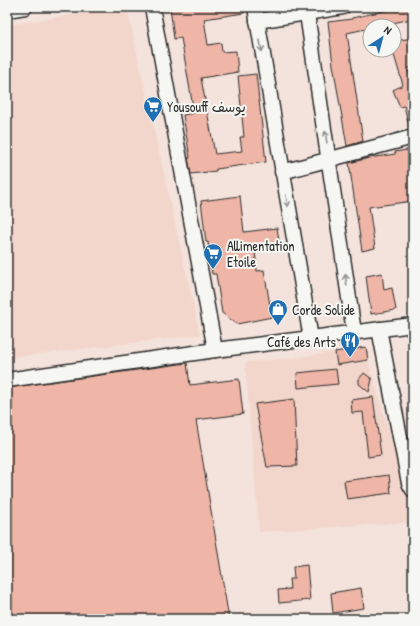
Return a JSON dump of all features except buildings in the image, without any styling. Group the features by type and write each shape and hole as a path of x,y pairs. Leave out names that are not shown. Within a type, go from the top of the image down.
{"street":[{"path":"7,10 25,7"},
{"path":"152,7 215,350"},
{"path":"311,339 256,14 343,7"},
{"path":"307,10 354,332"},
{"path":"282,172 329,158 413,137"},
{"path":"7,380 215,350 413,325"},
{"path":"379,329 409,483 413,490"}],"shaded area":[{"path":"127,7 200,335 7,358 7,25"},
{"path":"366,347 368,360 413,514 413,522 259,532 245,362 292,358"}],"place":[{"name":"Yousouff يوسف","path":"153,123"},
{"name":"Allimentation Etoile","path":"213,270"},
{"name":"Corde Solide","path":"278,326"},
{"name":"Café des Arts","path":"350,358"}]}
